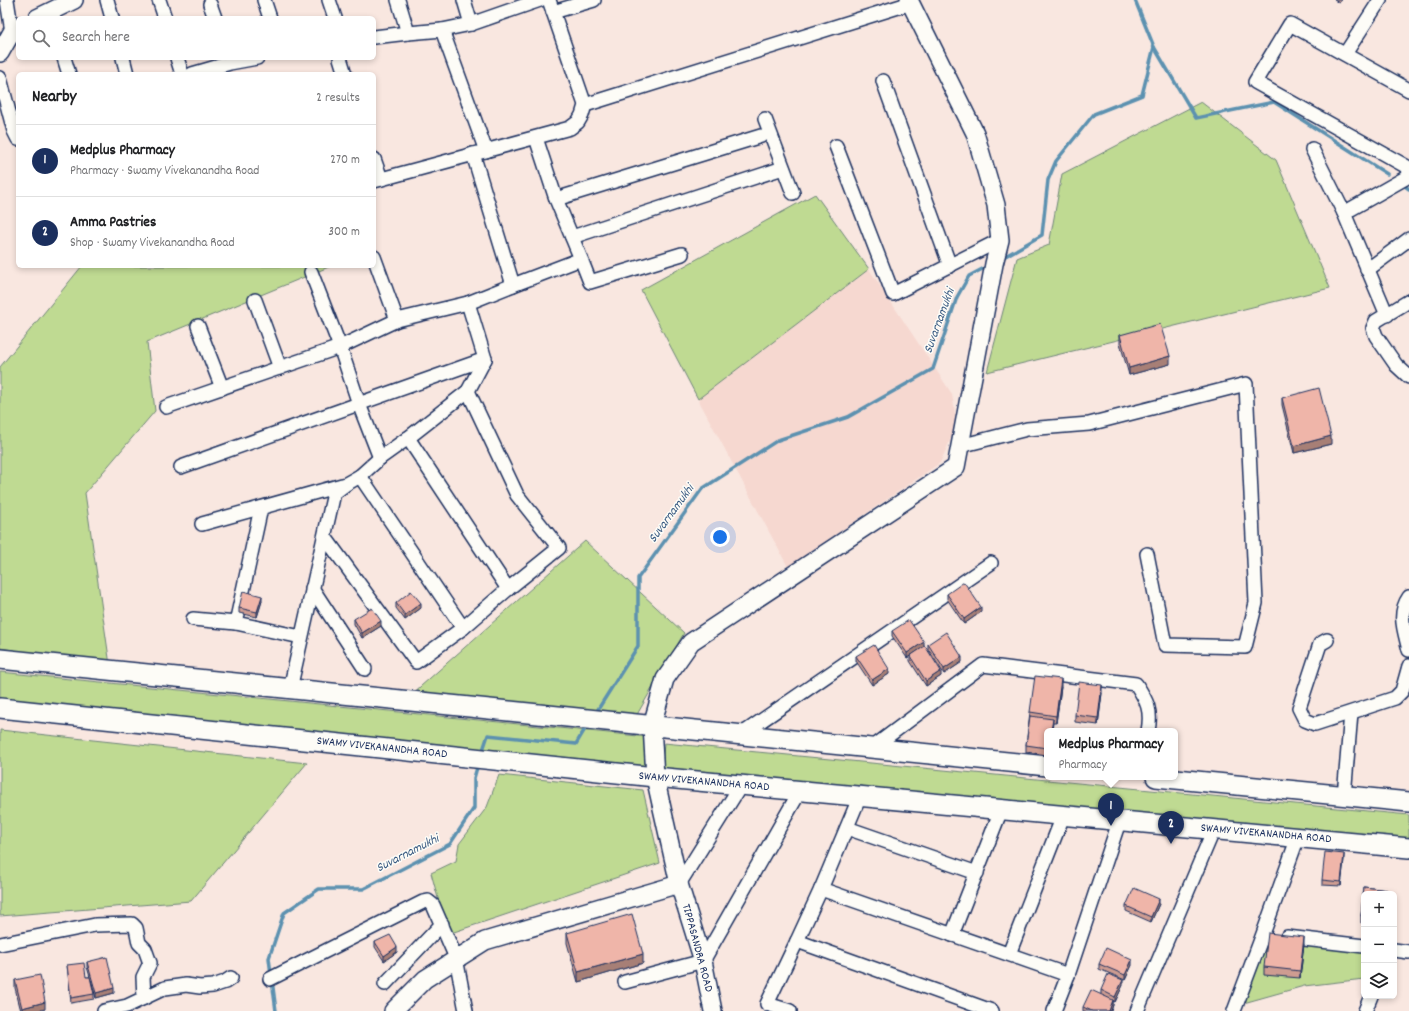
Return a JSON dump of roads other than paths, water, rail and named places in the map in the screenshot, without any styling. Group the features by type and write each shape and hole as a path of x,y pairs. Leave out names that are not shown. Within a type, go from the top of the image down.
{"main road":[{"path":"0,659 1044,766"},
{"name":"SWAMY VIVEKANANDHA ROAD","path":"0,708 655,777 1120,822 1214,829 1409,848"},
{"path":"1178,779 1409,802"}],"street":[{"path":"0,53 15,30 7,0"},
{"path":"46,16 74,0"},
{"path":"107,0 111,16"},
{"path":"159,0 164,16"},
{"path":"264,0 269,16"},
{"path":"329,0 334,16"},
{"path":"398,0 408,32"},
{"path":"464,0 471,24"},
{"path":"376,37 408,32 442,30 471,24 540,0"},
{"path":"376,170 378,180 536,138 570,128 578,122 585,106 551,6 594,0"},
{"path":"1345,54 1380,0"},
{"path":"585,106 910,2 975,133 996,205 1000,241 893,294 836,146"},
{"path":"210,4 214,16"},
{"path":"1409,90 1290,24 1255,82 1409,168"},
{"path":"442,30 486,151"},
{"path":"65,60 68,72"},
{"path":"124,60 127,72"},
{"path":"178,60 181,72"},
{"path":"341,60 344,72"},
{"path":"198,72 229,61"},
{"path":"0,78 16,130"},
{"path":"883,81 950,266"},
{"path":"765,119 793,193"},
{"path":"556,199 761,136"},
{"path":"536,138 556,199 590,282 682,254"},
{"path":"1312,149 1344,214 1387,315"},
{"path":"473,154 513,285"},
{"path":"572,236 783,168"},
{"path":"1344,214 1409,176"},
{"path":"1367,270 1409,239"},
{"name":"TIPPASANDRA ROAD","path":"713,1011 702,961 679,884 655,777 652,725 665,679 691,642 956,467 1000,241"},
{"path":"166,407 340,347 398,320 468,303 581,259"},
{"path":"376,262 398,320"},
{"path":"311,272 380,458"},
{"path":"255,300 280,368"},
{"path":"1409,301 1376,321 1373,328 1376,336 1396,365 1409,377"},
{"path":"290,689 334,493 360,476 380,458 468,391 485,359 468,303"},
{"path":"198,326 222,388"},
{"path":"181,467 485,359"},
{"path":"960,446 1027,429 1089,424 1246,384 1256,603 1245,647 1165,645 1147,554"},
{"path":"325,537 416,662 463,628 508,588 559,548 517,495 468,391"},
{"path":"408,438 508,588"},
{"path":"360,476 463,628"},
{"path":"202,524 346,484"},
{"path":"236,622 261,508"},
{"path":"742,734 991,563"},
{"path":"312,588 365,669"},
{"path":"1409,597 1402,618 1409,650"},
{"path":"193,619 236,622 301,637"},
{"path":"1327,640 1320,644 1299,708 1305,720 1315,724 1395,698 1402,691 1409,666"},
{"path":"872,748 983,664 1136,684 1146,698 1150,713 1148,728"},
{"path":"1344,796 1351,713"},
{"path":"397,1010 425,979 485,941 679,884 742,785"},
{"path":"625,982 702,961 800,791"},
{"path":"790,1011 767,1004 821,889 860,796"},
{"path":"952,934 1001,810"},
{"path":"1009,954 1063,816"},
{"path":"1054,1011 1068,975 1120,822"},
{"path":"846,828 977,873"},
{"path":"1137,1011 1214,829"},
{"path":"1234,1011 1298,837"},
{"path":"821,889 1068,975"},
{"path":"270,979 423,902 428,901 433,905 456,958 466,1011"},
{"path":"0,944 95,925 132,924 136,928 139,943 145,948 150,963 143,977 144,998"},
{"path":"386,984 442,924"},
{"path":"1263,934 1361,946"},
{"path":"797,941 992,1011"},
{"path":"1397,950 1409,952"},
{"path":"104,1011 127,1006 164,988 186,985 200,988 213,986 225,982 231,978"},
{"path":"1365,1011 1371,999"}],"waterway":[{"name":"Suvarnamukhi","path":"1002,258 1042,235 1048,180 1056,161 1094,114 1142,95 1154,47 1135,0"},
{"path":"1154,47 1196,118 1274,102 1387,174"},
{"path":"1405,186 1409,189"},
{"name":"Suvarnamukhi","path":"595,714 638,646 638,578 702,489 778,440 848,417 933,369 957,297 969,276 988,266"},
{"name":"Suvarnamukhi","path":"482,753 488,735 576,744 588,724"},
{"name":"Suvarnamukhi","path":"271,974 269,958 284,913 319,889 363,889 450,844 474,808 474,778 478,764"},
{"name":"Suvarnamukhi","path":"272,980 276,1011"}],"place":[{"name":"Medplus Pharmacy","path":"1111,826"},
{"name":"Amma Pastries","path":"1171,844"}]}
